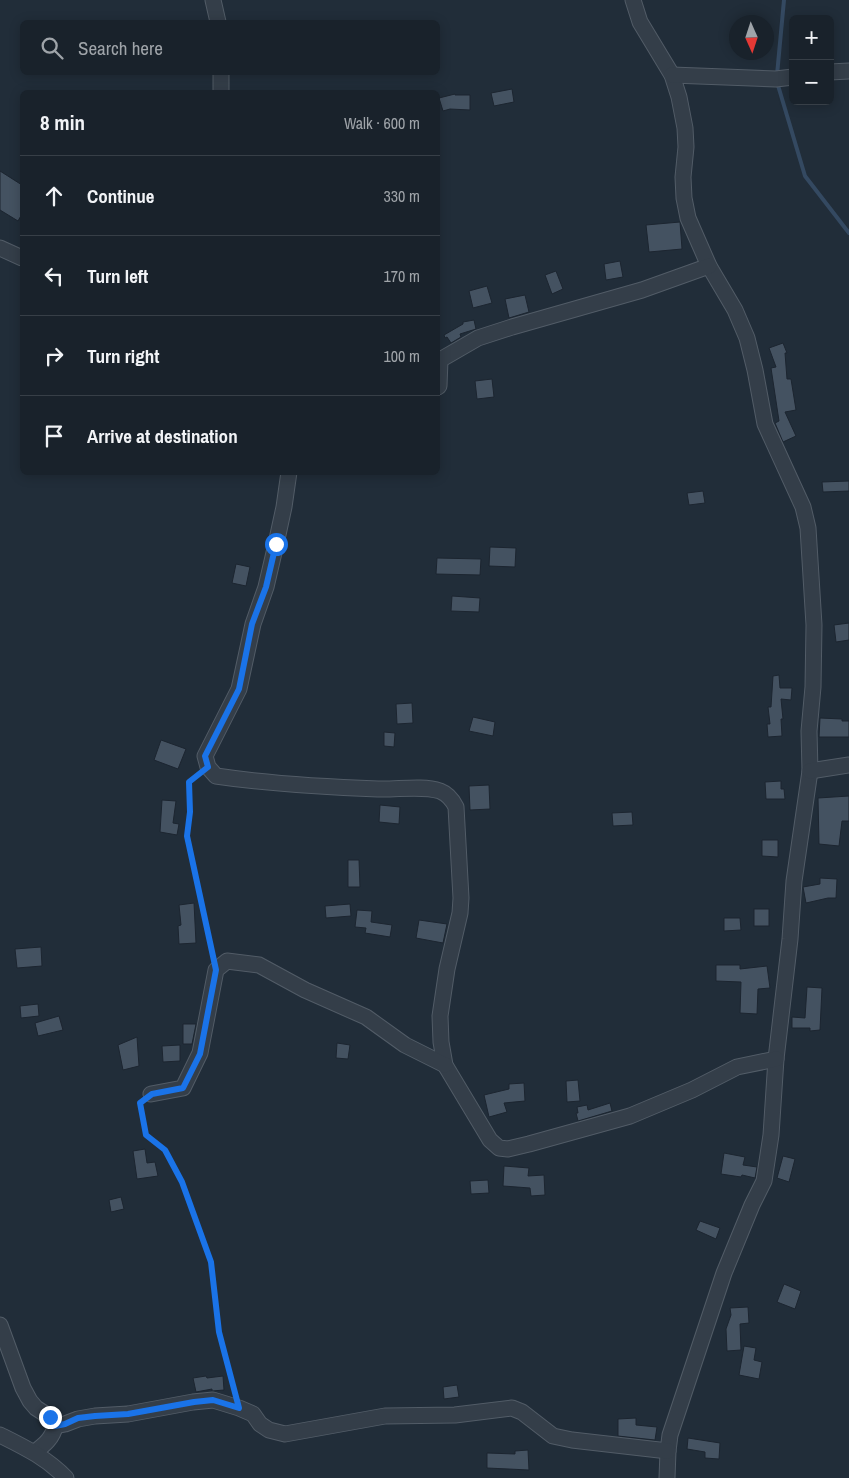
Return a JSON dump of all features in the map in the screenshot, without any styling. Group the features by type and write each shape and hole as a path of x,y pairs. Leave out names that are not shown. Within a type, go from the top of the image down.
{"street":[{"path":"213,0 218,20"},
{"path":"633,0 640,22 672,75 679,96 685,128 686,147 683,176 684,198 688,218 709,266 735,310 746,338 755,370 765,424 803,507 808,528 814,625 813,686 809,731 810,771 794,881 790,939 776,1059 771,1135 764,1181 724,1273 670,1435 667,1478"},
{"path":"834,72 849,71"},
{"path":"221,75 221,90"},
{"path":"672,75 776,79 789,77"},
{"path":"0,248 20,257"},
{"path":"440,377 440,360 478,338 633,293 709,266"},
{"path":"289,475 276,544 266,587 252,624 239,689 205,756 208,767 216,776 238,780 389,790 428,788 440,791 450,797 456,807 461,898 460,913 447,969 440,1016 441,1042 446,1065 490,1140 499,1148 508,1149 630,1116 692,1090 737,1067 776,1059"},
{"path":"810,771 849,765"},
{"path":"152,1094 183,1088 200,1054 216,970 227,962 259,965 305,990 366,1017 405,1045 446,1065"},
{"path":"0,1325 23,1388 30,1401 36,1408 50,1417 55,1426 54,1433 47,1443 35,1452"},
{"path":"55,1426 78,1418 128,1414 213,1400 253,1414 260,1424 269,1430 285,1434 385,1416 455,1415 512,1408 522,1412 553,1436 572,1440 668,1451"},
{"path":"0,1436 35,1452 66,1478"}],"path":[{"path":"208,767 189,782 190,812 187,836 216,970"},
{"path":"152,1094 140,1103 146,1135 165,1150 182,1182 211,1262 219,1332 239,1408"}],"building":[{"path":"512,89 514,102 494,106 491,93"},
{"path":"455,94 470,95 470,110 450,109 443,111 440,98"},
{"path":"0,171 20,184 20,218 18,221 0,210"},
{"path":"680,222 682,249 649,252 646,225"},
{"path":"620,261 623,277 606,280 604,264"},
{"path":"556,271 563,289 552,294 545,275"},
{"path":"487,286 492,303 473,308 469,291"},
{"path":"525,295 529,312 509,318 505,299"},
{"path":"474,320 476,329 460,334 461,337 451,343 447,337 445,338 444,335 463,324 463,322"},
{"path":"783,343 787,353 785,353 787,379 791,379 796,410 785,412 796,436 783,442 775,423 779,421 771,368 776,367 769,348"},
{"path":"492,379 494,397 477,399 475,381"},
{"path":"849,481 849,491 823,492 822,482"},
{"path":"703,491 705,503 689,505 687,493"},
{"path":"490,547 516,548 515,567 489,566"},
{"path":"437,558 481,559 480,575 436,574"},
{"path":"236,564 250,567 246,586 232,583"},
{"path":"452,596 480,598 479,612 451,611"},
{"path":"849,623 849,640 836,642 834,625"},
{"path":"779,675 780,688 792,688 791,700 781,699 782,736 768,737 767,724 770,724 768,707 771,707 773,676"},
{"path":"412,703 413,723 397,724 396,704"},
{"path":"473,717 495,722 493,736 469,731"},
{"path":"820,718 849,721 849,737 819,737"},
{"path":"384,732 395,733 394,747 384,746"},
{"path":"161,740 186,749 178,769 154,760"},
{"path":"781,781 781,789 784,789 785,799 766,799 765,782"},
{"path":"489,785 490,809 470,810 469,786"},
{"path":"849,796 849,821 842,821 839,846 819,844 818,798"},
{"path":"162,800 176,801 173,823 179,824 177,835 160,832"},
{"path":"380,805 400,807 399,824 379,822"},
{"path":"632,812 633,825 613,826 612,813"},
{"path":"762,840 778,840 778,857 762,856"},
{"path":"348,860 359,860 360,887 348,887"},
{"path":"820,878 837,879 836,898 806,903 803,887 820,884"},
{"path":"194,903 196,943 179,944 178,926 181,925 179,905"},
{"path":"350,904 351,916 326,918 325,906"},
{"path":"754,909 769,909 769,926 754,926"},
{"path":"357,910 372,911 371,922 392,925 390,937 365,933 366,928 355,927"},
{"path":"724,918 740,918 741,930 724,931"},
{"path":"419,920 447,924 443,943 416,938"},
{"path":"41,947 42,966 17,968 15,949"},
{"path":"716,965 740,965 740,969 767,966 770,988 758,989 757,1014 740,1013 741,982 716,981"},
{"path":"807,987 822,988 820,1030 810,1031 810,1028 792,1028 792,1017 805,1018"},
{"path":"38,1004 39,1016 21,1018 20,1006"},
{"path":"59,1016 63,1030 38,1036 35,1023"},
{"path":"183,1024 196,1024 192,1044 183,1044"},
{"path":"137,1037 139,1066 123,1070 118,1045"},
{"path":"337,1043 350,1045 348,1059 336,1058"},
{"path":"180,1045 180,1061 163,1062 162,1046"},
{"path":"578,1080 580,1101 567,1102 566,1081"},
{"path":"524,1083 525,1101 504,1103 507,1112 489,1117 484,1095 509,1089 509,1084"},
{"path":"610,1103 612,1111 578,1121 577,1107 587,1105 588,1110"},
{"path":"145,1149 147,1163 155,1162 158,1176 137,1179 133,1151"},
{"path":"724,1153 745,1157 743,1165 757,1167 755,1178 721,1174"},
{"path":"783,1156 795,1159 789,1182 777,1178"},
{"path":"504,1166 529,1168 528,1176 544,1175 545,1195 531,1196 530,1188 503,1186"},
{"path":"488,1180 489,1193 471,1194 470,1181"},
{"path":"121,1197 124,1209 111,1212 109,1200"},
{"path":"700,1221 720,1228 716,1239 696,1230"},
{"path":"784,1284 801,1291 795,1309 777,1302"},
{"path":"748,1307 749,1323 740,1324 741,1350 727,1351 726,1329 731,1315 730,1308"},
{"path":"744,1346 756,1348 754,1360 762,1362 759,1379 739,1375"},
{"path":"206,1376 207,1378 223,1376 224,1390 212,1391 212,1389 196,1392 193,1378"},
{"path":"457,1385 459,1397 444,1399 443,1387"},
{"path":"636,1418 636,1425 657,1427 655,1440 618,1436 618,1419"},
{"path":"688,1438 720,1443 719,1459 705,1458 705,1452 687,1449"},
{"path":"528,1450 529,1470 487,1468 487,1453 515,1454 515,1451"}],"waterway":[{"path":"777,75 784,0"},
{"path":"777,82 805,176 849,233"}],"route":[{"path":"50,1417 55,1426 78,1418 128,1414 213,1400 239,1408 219,1332 211,1262 182,1182 165,1150 146,1135 140,1103 152,1094 183,1088 200,1054 216,970 187,836 190,812 189,782 208,767 205,756 239,689 252,624 266,587 276,544"}]}
